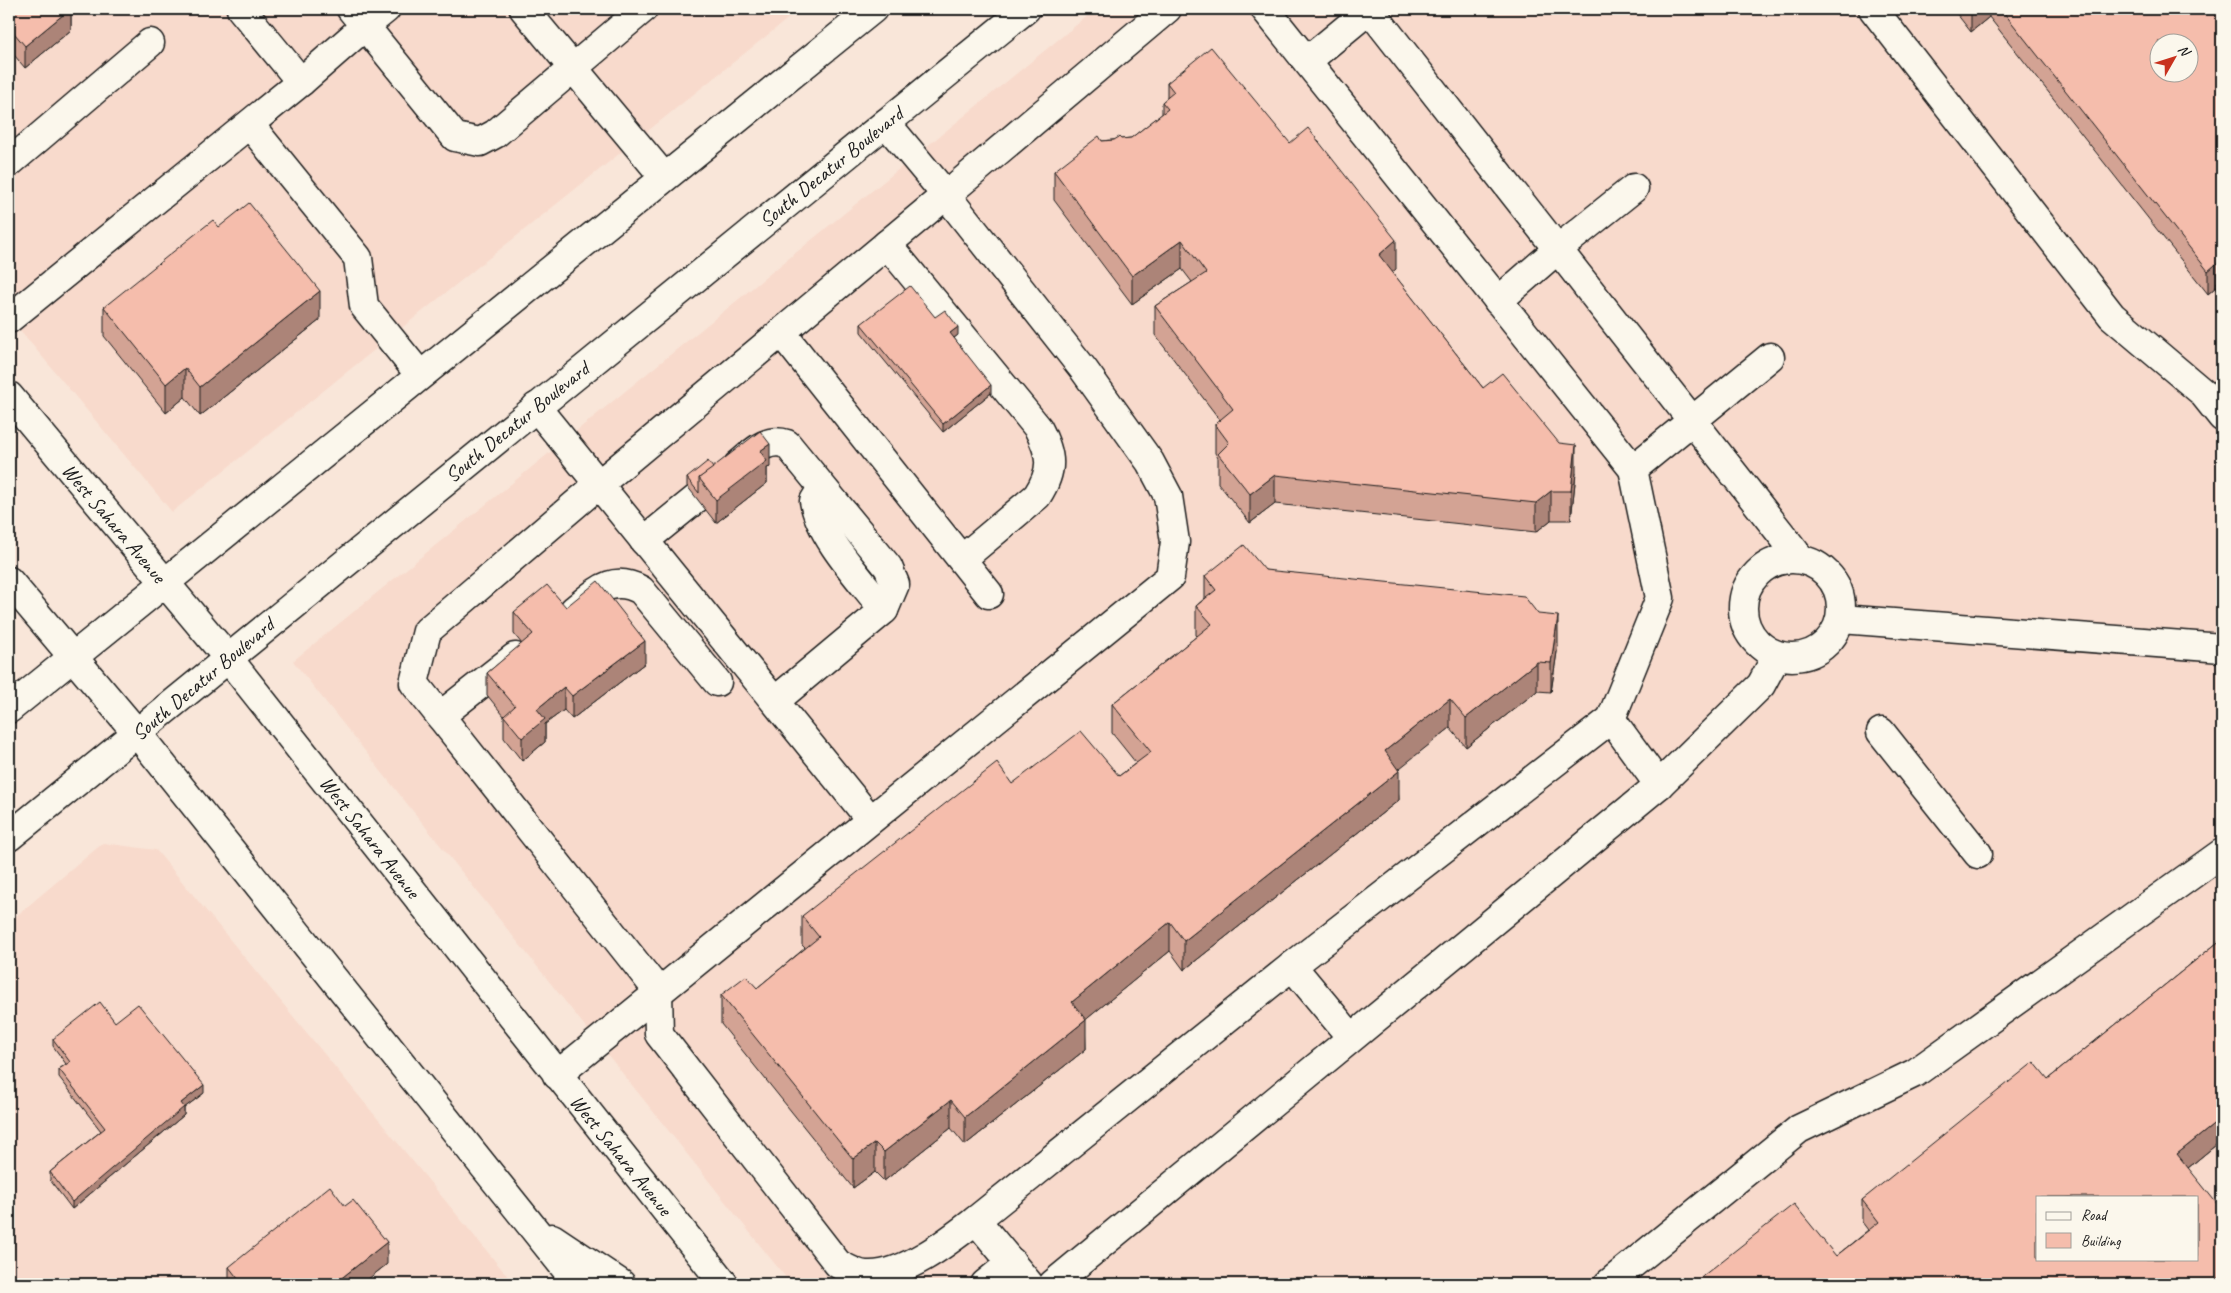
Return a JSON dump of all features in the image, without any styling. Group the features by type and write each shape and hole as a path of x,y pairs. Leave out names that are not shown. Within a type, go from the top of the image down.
{"main road":[{"path":"241,9 302,82"},
{"path":"9,319 302,82 358,17 386,9"},
{"path":"524,9 664,177"},
{"path":"358,17 455,137 480,142 495,134 572,68 618,19 643,9"},
{"path":"9,709 873,9"},
{"name":"South Decatur Boulevard","path":"9,837 1026,9"},
{"path":"1167,9 427,630 414,683 658,991 660,1034 838,1264 866,1275 895,1270 933,1252 976,1220 1292,966 1610,718 1660,598 1633,469 1265,9"},
{"path":"1307,61 1370,9 1800,558"},
{"path":"1873,9 2112,316 2202,392 2222,417"},
{"path":"9,163 150,43"},
{"path":"557,1075 658,991 1170,577 1175,542 1168,496 1150,462 1084,370 946,195 886,123"},
{"path":"250,124 358,258 364,306 420,376"},
{"path":"1498,301 1558,249 1634,188"},
{"path":"887,244 1038,428 1048,447 1050,465 1046,484 1037,496 962,559"},
{"path":"781,332 989,594"},
{"path":"1633,469 1770,357"},
{"name":"West Sahara Avenue","path":"9,396 228,658 724,1284"},
{"path":"536,407 870,819"},
{"path":"718,481 765,443 777,440 787,444 888,567 895,584 884,610 775,701"},
{"path":"644,541 697,498"},
{"path":"1800,558 1816,563 1838,587 1842,603 1841,619 1835,634 1824,646 1810,654 1794,657 1778,656 1763,648 1751,636 1744,621 1742,605 1746,588 1755,574 1768,564 1783,559 1800,558"},
{"path":"9,581 137,733 578,1284"},
{"path":"559,622 601,589 616,582 631,585 641,590 717,682"},
{"path":"1841,619 2222,648"},
{"path":"440,716 526,648"},
{"path":"1053,1284 1659,785 1760,685 1778,656"},
{"path":"1610,718 1659,785"},
{"path":"1881,732 1978,854"},
{"path":"1608,1284 1799,1129 1915,1072 2222,853"},
{"path":"1292,966 1351,1037"},
{"path":"976,1220 1029,1284"},
{"path":"532,1225 621,1284"},
{"path":"985,1284 1012,1262"}],"shaded area":[{"path":"9,9 800,9 172,512 9,317"},
{"path":"1096,9 2222,9 2222,1284 791,1284 293,661"},
{"path":"103,843 156,850 514,1284 9,1284 9,922"}],"building":[{"path":"9,9 70,9 25,46 9,27"},
{"path":"2001,9 2222,9 2222,259 2208,271"},
{"path":"1211,47 1290,143 1308,128 1396,240 1379,255 1483,388 1502,373 1559,443 1576,445 1571,491 1551,491 1536,503 1275,475 1250,494 1218,454 1229,443 1215,424 1233,409 1155,306 1206,273 1182,240 1132,276 1054,171 1099,136 1102,141 1114,140 1119,137 1121,139 1131,138 1168,109 1162,102 1174,92 1167,83"},
{"path":"249,203 320,291 200,387 185,368 166,384 104,307 213,220 219,227"},
{"path":"2222,278 2222,289 2217,282"},
{"path":"910,286 935,317 945,310 958,327 950,333 991,385 943,424 861,324"},
{"path":"760,431 770,444 760,451 767,461 716,500 699,478"},
{"path":"708,461 713,468 699,478 699,493 687,478"},
{"path":"1244,545 1265,570 1524,596 1538,614 1558,616 1551,663 1537,662 1466,718 1450,699 1385,751 1399,771 1184,941 1170,922 1072,1002 1086,1020 965,1117 951,1100 884,1152 875,1143 853,1159 721,995 746,976 757,988 819,937 802,916 997,763 1012,784 1081,731 1119,776 1151,752 1112,704 1212,624 1196,606 1216,590 1205,576"},
{"path":"598,581 645,641 572,696 564,687 537,709 545,719 522,738 504,716 515,706 487,673 533,634 514,612 547,585 566,607"},
{"path":"2222,939 2222,1118 2177,1154 2222,1210 2222,1275 2211,1284 1694,1284 1794,1204 1836,1256 1879,1222 1862,1200 2034,1062 2048,1079"},
{"path":"100,1002 115,1022 138,1004 204,1085 181,1103 184,1107 72,1202 50,1172 105,1128 59,1069 70,1062 53,1039"},
{"path":"330,1186 345,1206 353,1200 387,1242 334,1284 242,1284 229,1267"}]}
